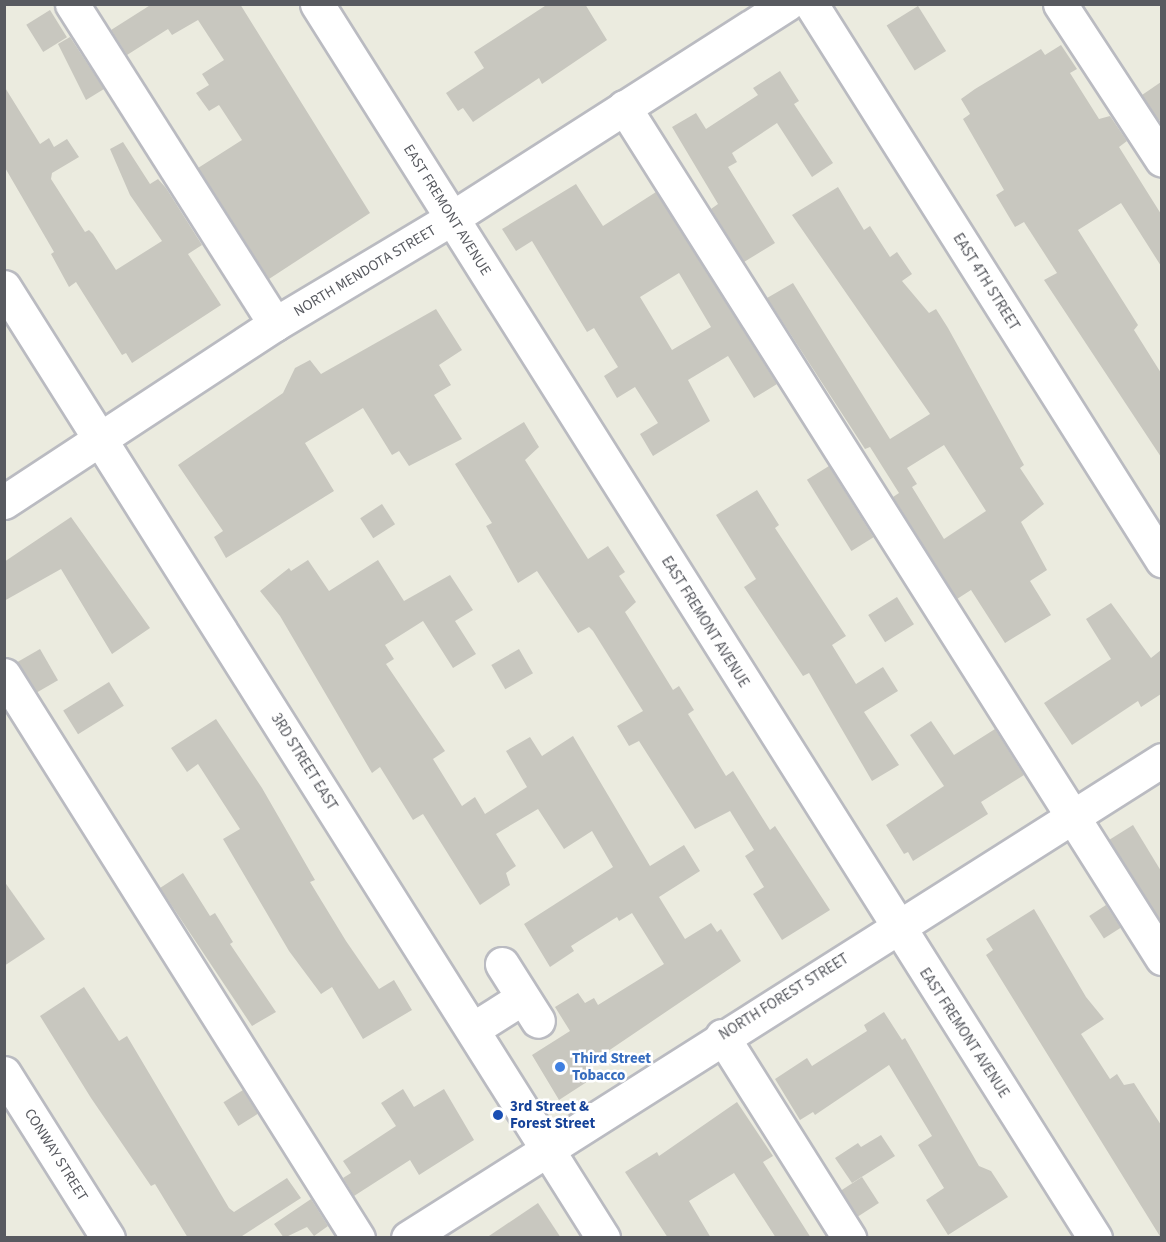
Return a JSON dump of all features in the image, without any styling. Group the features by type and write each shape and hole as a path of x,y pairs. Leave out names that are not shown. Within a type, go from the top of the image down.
{"street":[{"path":"72,4 275,324"},
{"name":"EAST FREMONT AVENUE","path":"317,4 896,928 1095,1238"},
{"name":"NORTH MENDOTA STREET","path":"4,502 102,441 275,324 452,218 787,4"},
{"name":"EAST 4TH STREET","path":"811,4 1161,560"},
{"path":"1060,4 1161,160"},
{"path":"624,106 1161,958"},
{"name":"3RD STREET EAST","path":"4,287 603,1238"},
{"path":"4,675 358,1238"},
{"name":"NORTH FOREST STREET","path":"408,1238 549,1151 722,1036 1161,760"},
{"path":"473,1029 530,1009 501,964"},
{"path":"722,1036 849,1238"},
{"name":"CONWAY STREET","path":"4,1073 108,1238"}],"building":[{"path":"152,4 240,4 370,213 269,279 198,168 242,140 219,105 209,111 196,93 209,85 202,74 224,60 198,20 172,35 168,29 127,55 111,30"},
{"path":"548,4 585,4 607,40 542,84 539,78 473,122 463,108 458,111 446,93 484,68 474,52"},
{"path":"918,6 946,51 915,71 887,26"},
{"path":"50,10 67,37 43,52 26,25"},
{"path":"70,37 104,89 86,100 58,44"},
{"path":"1061,45 1077,69 1070,73 1099,119 1110,116 1127,141 1119,147 1161,214 1161,266 1121,203 1078,230 1138,325 1134,330 1161,373 1161,457 1044,280 1057,273 1024,222 1015,227 996,195 1004,190 963,119 970,114 961,99 1041,49 1045,55"},
{"path":"780,71 799,101 794,104 833,163 812,177 777,123 732,153 737,162 728,167 775,243 744,262 711,209 718,204 672,127 696,113 706,129 758,95 753,88"},
{"path":"1161,82 1161,119 1159,121 1142,95"},
{"path":"4,86 40,144 49,138 54,147 67,139 79,157 52,173 51,179 85,232 89,230 93,234 116,270 162,241 130,195 110,149 123,142 150,184 158,179 166,188 202,245 188,254 221,305 132,363 126,353 122,355 76,282 69,287 51,254 54,252 4,166"},
{"path":"576,184 603,226 656,192 777,384 754,398 728,356 688,380 710,421 653,456 640,434 658,423 635,387 617,398 604,376 618,367 594,328 587,332 532,241 516,251 502,229","holes":["679,273 711,327 672,350 640,297"]},
{"path":"838,187 864,230 870,226 890,257 897,252 912,274 902,281 929,313 936,309 1024,465 1020,468 1044,504 1021,522 1047,570 1030,581 1051,615 1005,643 971,590 957,599 893,497 899,493 870,447 865,449 767,298 793,283 890,439 930,414 792,215","holes":["944,445 986,511 944,539 912,487 917,484 907,468"]},
{"path":"436,309 462,350 439,365 451,385 434,395 462,439 409,466 399,451 392,455 363,408 305,443 334,491 226,558 214,537 223,531 178,465 283,393 295,368 310,360 321,374"},
{"path":"524,422 539,447 525,460 588,559 608,546 625,572 619,576 636,602 625,612 673,690 679,686 694,710 688,714 726,776 733,771 770,830 775,826 830,910 782,940 753,894 764,887 745,856 754,850 730,811 695,829 639,741 629,746 617,726 643,711 593,631 589,627 578,633 537,571 518,583 486,526 492,523 455,464"},
{"path":"829,466 874,537 851,551 807,480"},
{"path":"757,490 779,525 775,528 846,636 832,645 856,684 883,667 898,691 864,712 899,765 872,781 809,673 803,676 744,587 756,579 716,515"},
{"path":"382,504 395,524 373,538 360,518"},
{"path":"71,517 150,628 112,654 61,569 4,601 4,562"},
{"path":"308,560 329,591 378,560 404,601 450,575 473,610 455,621 476,654 453,668 423,621 385,645 394,659 386,664 445,751 433,759 462,806 475,797 485,814 527,787 506,751 530,737 542,756 573,736 650,866 684,845 700,871 659,897 685,939 711,923 717,932 721,929 741,961 589,1064 596,1076 559,1100 532,1055 570,1031 555,1007 578,993 585,1003 594,998 598,1005 664,964 632,913 619,921 617,917 571,946 574,951 550,967 524,924 613,867 592,831 564,849 538,809 496,834 516,866 506,873 510,885 480,905 423,814 413,820 380,767 372,773 280,616 260,591 289,568 291,571"},
{"path":"897,597 914,624 885,642 868,615"},
{"path":"1111,603 1151,658 1161,650 1161,694 1141,707 1138,701 1072,745 1044,703 1111,659 1086,619"},
{"path":"40,649 58,680 35,693 17,662"},
{"path":"519,649 533,673 505,689 491,665"},
{"path":"109,682 124,706 78,734 63,711"},
{"path":"216,719 262,788 315,880 310,882 346,941 379,989 394,980 412,1010 363,1039 332,987 321,994 289,951 223,839 240,829 198,764 187,772 171,748"},
{"path":"931,721 954,755 995,729 1024,775 981,802 988,814 913,861 908,852 904,854 886,825 944,786 910,735"},
{"path":"1133,825 1161,871 1161,922 1109,840"},
{"path":"183,873 210,916 215,913 233,942 230,944 276,1012 252,1026 160,888"},
{"path":"4,881 45,939 4,966"},
{"path":"1106,905 1121,928 1104,939 1089,916"},
{"path":"1034,909 1086,997 1104,1019 1081,1034 1110,1079 1117,1074 1124,1085 1134,1083 1161,1125 1161,1238 986,955 993,950 986,939"},
{"path":"84,987 119,1041 127,1036 229,1208 234,1212 287,1178 301,1198 239,1238 188,1238 155,1184 151,1186 91,1098 40,1016"},
{"path":"884,1012 902,1040 905,1038 979,1166 991,1171 1008,1197 948,1235 926,1200 944,1188 918,1145 932,1136 889,1065 815,1115 813,1112 800,1120 775,1079 807,1058 812,1066 867,1031 864,1025"},
{"path":"403,1089 414,1107 444,1089 474,1140 419,1175 410,1160 354,1196 343,1178 351,1173 343,1161 396,1126 381,1103"},
{"path":"243,1090 258,1114 238,1126 223,1102"},
{"path":"737,1102 773,1156 763,1162 811,1238 776,1238 734,1173 689,1201 711,1238 668,1238 625,1172 657,1152 659,1156"},
{"path":"881,1135 895,1156 852,1183 835,1158 858,1143 861,1147"},
{"path":"862,1177 879,1203 858,1217 841,1191"},
{"path":"311,1199 328,1226 314,1236 307,1227 284,1238 274,1224"},
{"path":"538,1203 561,1238 486,1238"}],"place":[{"name":"Third Street Tobacco","path":"560,1067"},
{"name":"3rd Street & Forest Street","path":"498,1115"}]}
